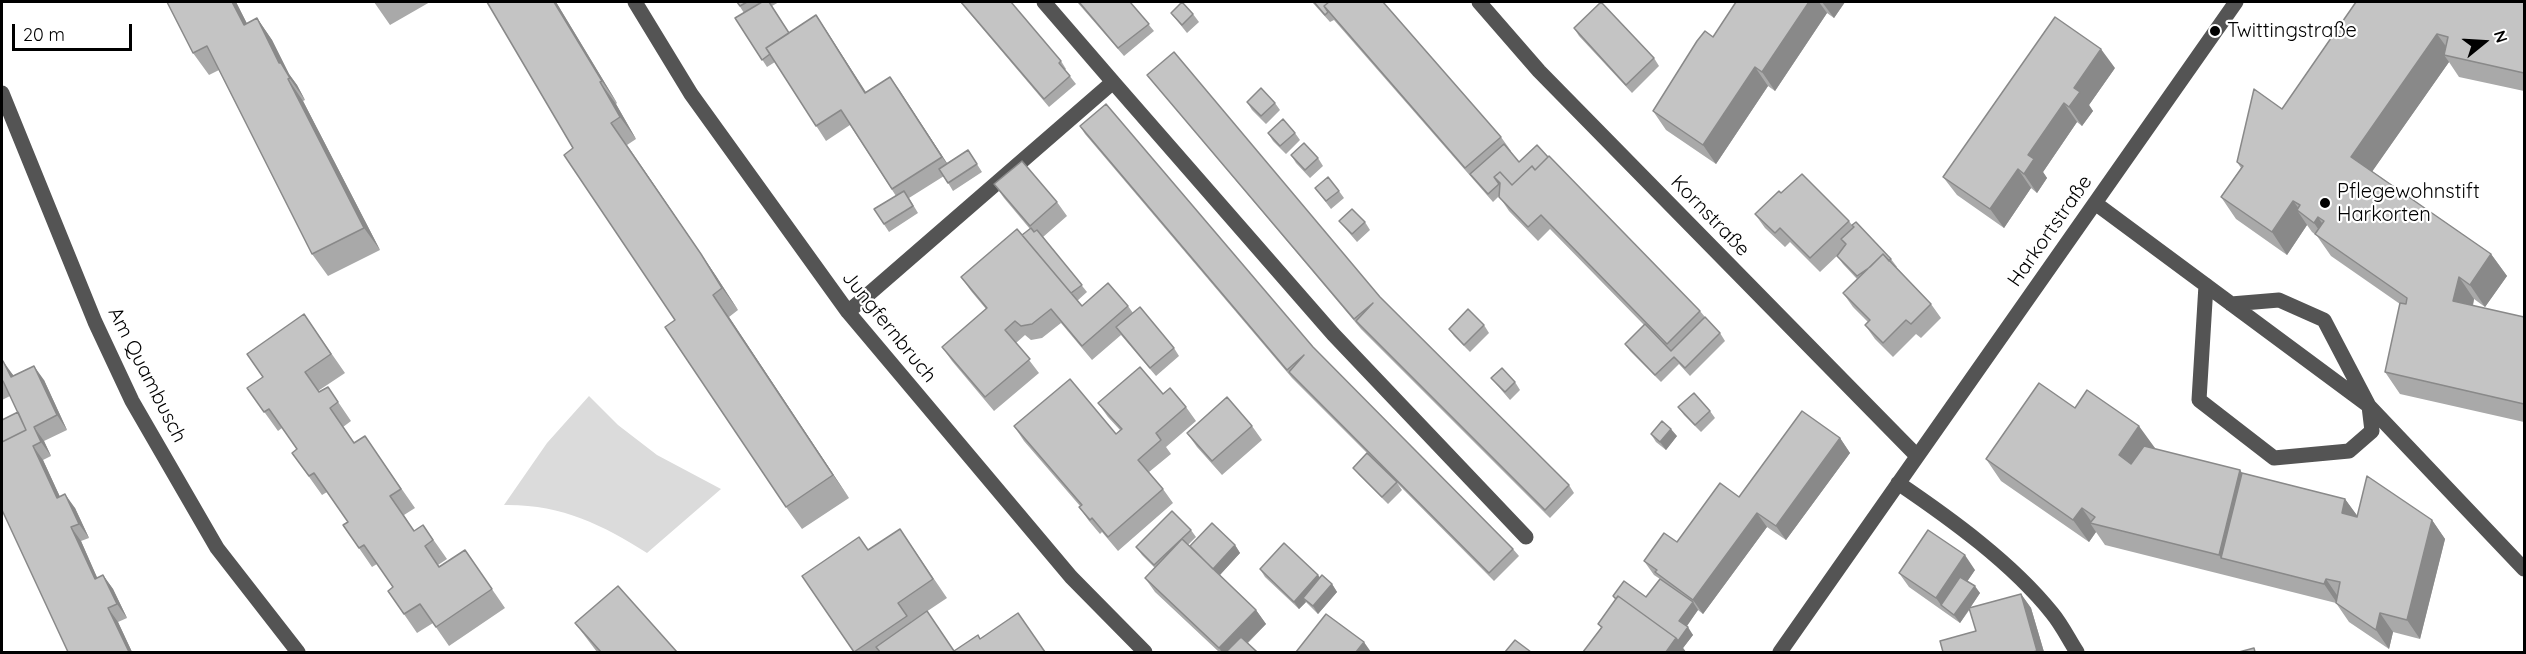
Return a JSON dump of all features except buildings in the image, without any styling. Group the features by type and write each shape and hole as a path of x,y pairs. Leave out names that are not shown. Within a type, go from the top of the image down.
{"street":[{"name":"Jungfernbruch","path":"635,2 692,94 848,312 1064,568 1145,652"},
{"path":"1044,2 1333,334 1526,537"},
{"name":"Kornstraße","path":"1479,2 1539,71 1916,455"},
{"name":"Harkortstraße","path":"1780,652 1916,455 2236,2"},
{"path":"848,312 1113,82"},
{"name":"Am Quambusch","path":"2,93 95,322 132,401 217,548 298,652"},
{"path":"2095,204 2369,406 2524,569"},
{"path":"2206,285 2199,400 2274,458 2349,451 2372,431 2369,406 2324,320 2279,300 2231,304"},
{"path":"1898,483 1945,515 2023,581 2054,615 2077,652"}],"shaded area":[{"path":"589,396 618,425 657,455 721,489 647,553 613,533 580,518 544,508 504,505 547,443"}],"place":[{"name":"Twittingstraße","path":"2215,31"},
{"name":"Pflegewohnstift Harkorten","path":"2325,203"}]}
